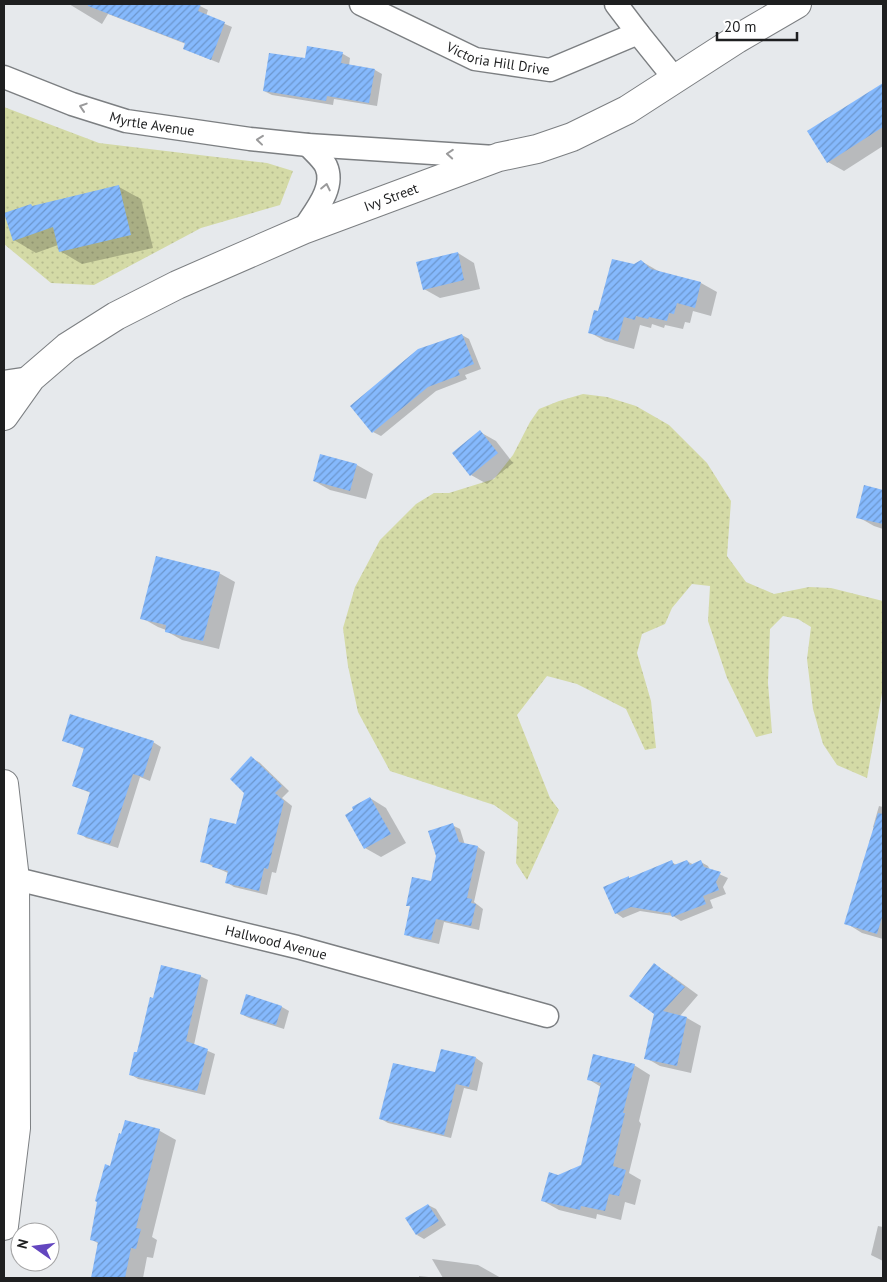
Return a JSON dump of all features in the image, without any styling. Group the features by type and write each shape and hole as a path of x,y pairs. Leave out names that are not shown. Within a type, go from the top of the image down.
{"street":[{"name":"Victoria Hill Drive","path":"361,4 475,60 550,70 638,32"},
{"path":"616,4 675,80"},
{"name":"Ivy Street","path":"4,416 31,378 67,347 116,316 177,285 303,230 498,157 537,149 572,137 627,110 737,39 797,4"},
{"name":"Myrtle Avenue","path":"4,77 72,104 126,121 250,139 308,145 498,157"},
{"path":"303,230 324,197 328,181 326,166 308,145"},
{"path":"4,382 31,378"},
{"path":"4,784 9,877 16,1128 4,1226"},
{"name":"Hallwood Avenue","path":"9,877 297,947 547,1016"}],"green space":[{"path":"4,107 99,143 267,163 293,171 280,205 201,228 94,285 51,283 4,244"},
{"path":"583,394 607,397 636,406 669,425 707,463 731,501 727,556 746,582 774,594 809,587 831,588 883,601 883,688 867,778 837,765 823,744 813,709 807,659 811,627 798,619 783,616 770,629 768,683 772,733 756,737 727,678 708,621 710,586 692,584 672,608 665,624 642,634 637,653 651,701 656,748 645,750 626,709 577,684 547,676 517,715 550,798 559,810 527,880 516,863 518,822 494,805 390,771 358,712 348,666 343,628 355,587 380,540 416,504 434,493 449,493 494,479 513,455 539,409"}],"building":[{"path":"88,4 201,4 198,11 225,22 211,60 183,49 185,43 88,6"},
{"path":"307,46 343,52 341,63 375,69 369,103 327,96 326,101 263,91 269,53 305,58"},
{"path":"883,83 883,127 827,163 807,131"},
{"path":"119,185 131,235 59,252 53,227 13,241 4,213 31,204 32,206"},
{"path":"458,252 464,280 423,290 416,262"},
{"path":"612,259 634,264 641,260 651,269 701,282 695,308 677,303 674,314 669,313 667,321 649,317 648,319 636,316 635,320 624,317 618,341 588,333 594,310 598,311"},
{"path":"462,334 474,364 458,370 460,375 428,387 372,433 350,406 418,349"},
{"path":"480,430 498,453 470,476 452,453"},
{"path":"320,454 357,464 350,491 313,481"},
{"path":"864,485 883,490 883,524 856,518"},
{"path":"156,556 220,572 203,641 165,632 166,625 140,619"},
{"path":"70,714 154,741 143,777 133,774 110,844 77,834 90,792 72,786 84,748 62,741"},
{"path":"251,756 282,786 275,793 284,801 268,869 264,868 259,891 225,883 228,871 200,862 210,818 236,824 244,793 230,779"},
{"path":"370,797 391,834 364,849 345,815 353,810 352,807"},
{"path":"878,813 883,814 883,914 877,934 844,924"},
{"path":"453,823 459,842 478,846 467,898 472,899 471,903 476,904 471,926 436,919 431,940 404,935 410,906 406,906 412,877 431,881 436,856 428,831"},
{"path":"672,860 674,865 687,860 690,865 701,860 704,867 721,872 716,882 719,890 703,896 706,904 672,917 670,912 631,907 615,914 603,887"},
{"path":"654,963 685,987 663,1011 687,1017 677,1066 644,1059 654,1014 629,996"},
{"path":"161,965 201,975 186,1041 208,1049 197,1091 129,1075 134,1052 137,1052 150,997 153,998"},
{"path":"246,994 282,1006 276,1025 240,1014"},
{"path":"441,1049 476,1057 469,1087 456,1084 444,1135 379,1119 393,1063 435,1072"},
{"path":"593,1054 635,1064 613,1166 626,1170 619,1196 609,1194 605,1211 581,1206 580,1210 541,1201 549,1172 558,1175 581,1165 601,1083 587,1080"},
{"path":"125,1120 160,1129 136,1228 141,1229 136,1249 131,1248 125,1278 91,1278 98,1242 90,1240 97,1202 95,1201 105,1164 110,1166 119,1133 121,1134"},
{"path":"428,1204 439,1221 416,1235 405,1218"}]}
